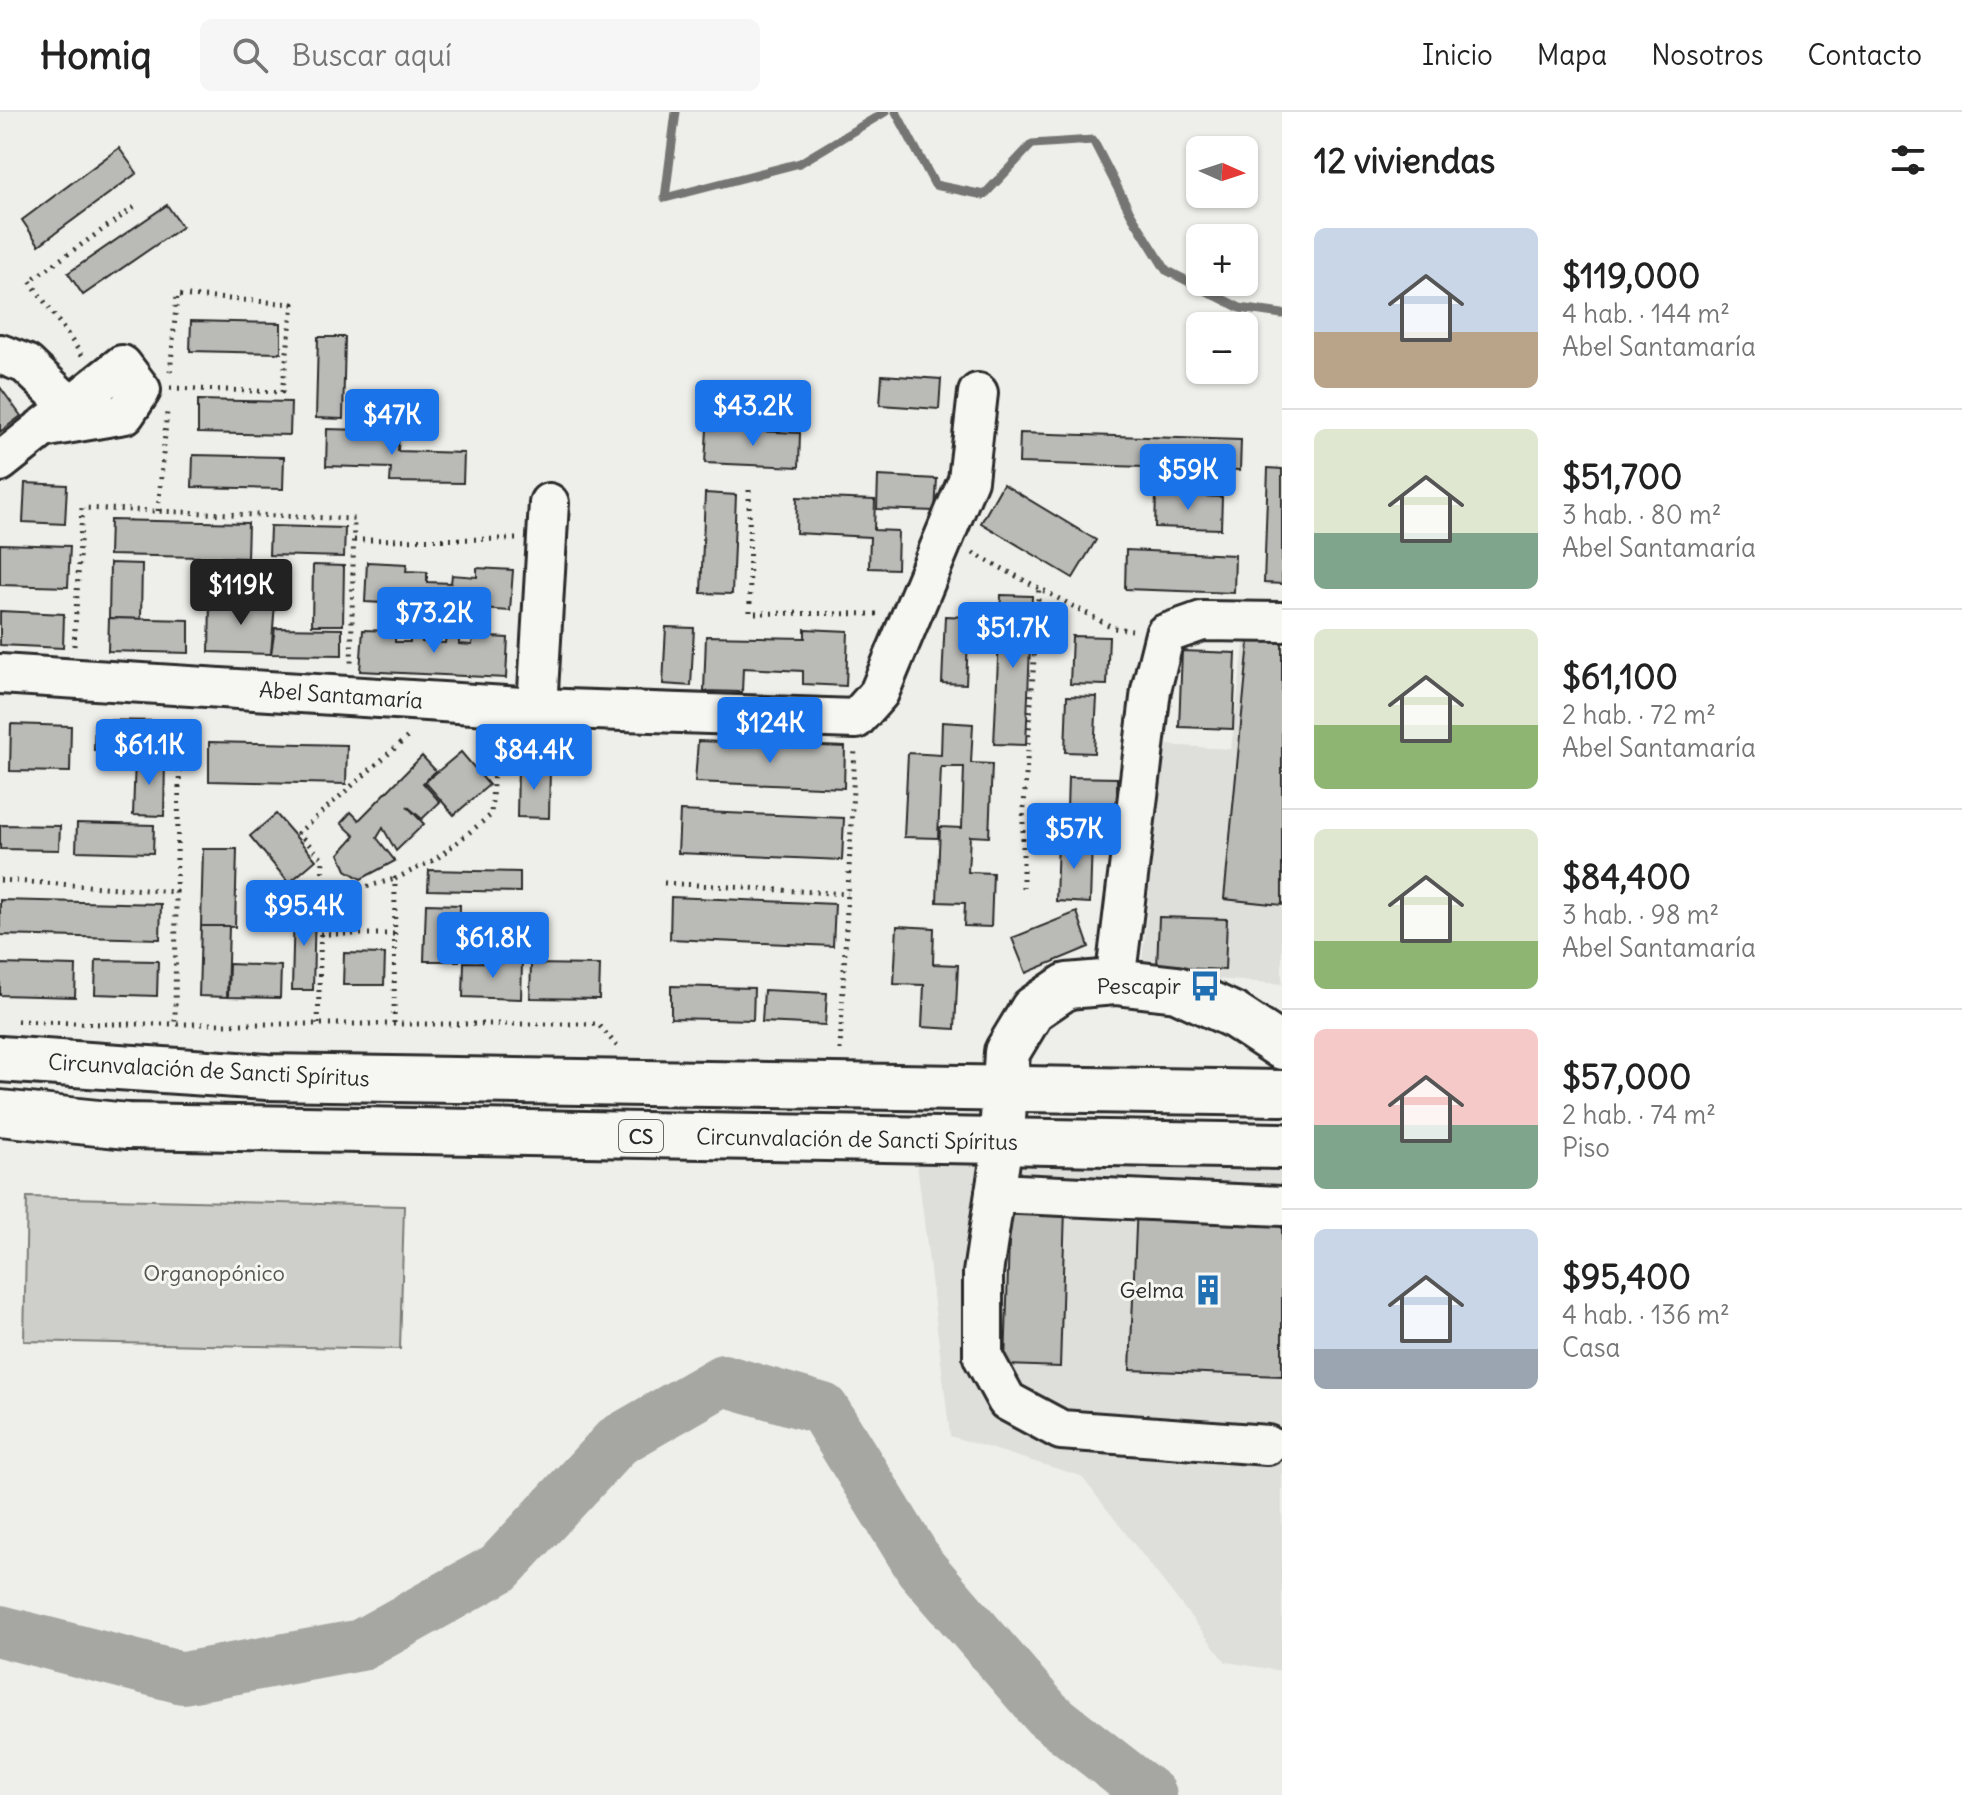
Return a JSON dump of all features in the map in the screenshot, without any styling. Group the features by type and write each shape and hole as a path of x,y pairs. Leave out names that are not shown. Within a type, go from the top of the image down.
{"highway":[{"path":"1003,1142 1007,1052 1033,1009 1067,986 1115,982 1177,989 1235,1016 1282,1047"},
{"name":"Circunvalación de Sancti Spíritus","path":"7,1040 267,1077 1282,1093"},
{"name":"Circunvalación de Sancti Spíritus","path":"0,1113 127,1126 1282,1146"}],"street":[{"path":"0,354 26,364 56,417"},
{"path":"0,462 56,417 125,414 141,390 122,365 101,382"},
{"path":"856,719 879,693 968,480 978,393"},
{"path":"537,708 548,521"},
{"path":"1115,982 1151,690 1165,634 1202,621 1282,622"},
{"name":"Abel Santamaría","path":"0,674 537,708 856,719"},
{"path":"1003,1142 983,1273 983,1357 1007,1401 1061,1430 1267,1445"},
{"path":"995,1193 1282,1206"}],"path":[{"path":"101,382 30,281 136,206"},
{"path":"158,511 177,295 293,304 282,392 169,388"},
{"path":"749,490 750,613 912,615"},
{"path":"72,677 82,508 354,519 351,696"},
{"path":"354,540 548,521"},
{"path":"944,538 1114,628 1165,634"},
{"path":"1023,888 1023,820 1039,586"},
{"path":"175,1024 182,684"},
{"path":"318,1024 323,859 298,833 447,702"},
{"path":"321,899 395,879 436,859 491,815 497,705"},
{"path":"838,1086 856,719"},
{"path":"394,1024 395,879"},
{"path":"0,880 176,892"},
{"path":"664,883 848,894"},
{"path":"320,934 395,934"},
{"path":"7,1040 175,1024 598,1024 649,1083"}],"shaded area":[{"name":"Pescapir","path":"1245,636 1282,636 1282,984 1141,973 1163,745 1231,749"},
{"path":"917,1163 1282,1171 1282,1671 1226,1662 1081,1476 950,1436"}],"green space":[{"name":"Organopónico","path":"27,1197 404,1206 400,1349 24,1341"}],"building":[{"path":"119,148 137,173 39,245 22,220"},
{"path":"167,205 182,227 83,295 68,273"},
{"path":"191,321 281,323 281,353 190,351"},
{"path":"318,337 345,337 343,419 316,418"},
{"path":"882,375 941,379 939,409 880,405"},
{"path":"0,387 21,416 0,432"},
{"path":"198,400 291,402 290,435 198,433"},
{"path":"327,429 399,431 398,451 464,453 463,483 390,482 391,468 326,466"},
{"path":"707,429 800,433 799,467 705,463"},
{"path":"1020,433 1241,440 1240,470 1019,463"},
{"path":"193,455 284,457 283,489 192,487"},
{"path":"1268,468 1282,469 1282,584 1264,583"},
{"path":"878,476 937,479 935,511 877,509"},
{"path":"25,483 67,485 65,524 23,522"},
{"path":"1003,484 1096,540 1073,578 981,523"},
{"path":"705,493 736,495 732,594 701,593"},
{"path":"1156,494 1222,497 1221,529 1155,527"},
{"path":"797,497 875,500 874,530 898,531 897,569 869,568 870,537 796,533"},
{"path":"110,520 248,523 247,558 109,555"},
{"path":"270,526 345,528 344,557 269,555"},
{"path":"0,544 70,546 68,587 0,585"},
{"path":"1126,550 1235,555 1234,593 1125,589"},
{"path":"367,562 407,564 406,571 427,572 427,582 451,583 452,575 477,577 477,568 513,570 510,611 467,608 466,620 401,616 402,604 365,602"},
{"path":"110,563 142,564 141,619 109,618"},
{"path":"313,565 344,566 343,625 312,625"},
{"path":"1001,595 1032,596 1026,745 994,744"},
{"path":"210,601 275,603 271,654 209,652"},
{"path":"0,611 64,614 63,648 0,645"},
{"path":"945,616 969,617 966,684 942,683"},
{"path":"109,618 189,620 189,653 108,651"},
{"path":"666,627 694,628 691,686 663,684"},
{"path":"275,628 342,629 342,655 271,654"},
{"path":"805,629 848,631 846,686 803,684 803,671 743,668 742,692 704,691 706,636 805,638"},
{"path":"363,630 395,631 395,642 410,642 410,630 422,631 422,642 445,643 446,635 459,636 459,644 472,645 473,636 508,638 506,678 360,671"},
{"path":"1250,632 1282,635 1282,905 1224,899"},
{"path":"1072,636 1109,637 1107,685 1070,684"},
{"path":"1182,651 1236,653 1233,729 1179,727"},
{"path":"1067,696 1097,697 1094,753 1065,752"},
{"path":"95,720 166,721 165,751 94,750"},
{"path":"942,722 973,724 971,763 992,764 989,837 970,836 968,872 993,873 991,927 964,926 965,903 937,902 940,827 962,828 964,767 941,767 938,838 904,837 908,753 941,755"},
{"path":"11,724 71,726 70,772 10,771"},
{"path":"698,741 845,747 844,788 695,782"},
{"path":"209,742 347,745 346,784 209,781"},
{"path":"461,752 489,785 454,815 425,782"},
{"path":"422,756 436,771 423,783 440,802 422,819 407,806 424,824 396,851 383,828 377,838 395,861 361,879 346,870 339,854 355,836 341,823 351,812 359,820"},
{"path":"135,759 165,759 164,816 133,815"},
{"path":"518,766 550,767 549,818 517,817"},
{"path":"1068,777 1117,778 1117,811 1067,810"},
{"path":"680,811 844,818 842,860 678,853"},
{"path":"276,814 316,860 289,883 250,836"},
{"path":"77,823 154,825 153,853 76,851"},
{"path":"0,825 60,826 59,850 0,849"},
{"path":"1058,839 1092,840 1090,903 1056,901"},
{"path":"203,849 237,849 235,927 201,926"},
{"path":"429,870 520,872 520,892 428,890"},
{"path":"671,897 835,904 833,946 670,939"},
{"path":"0,900 161,904 160,939 0,935"},
{"path":"426,904 460,905 459,961 424,961"},
{"path":"294,906 315,906 313,990 292,990"},
{"path":"1077,912 1089,947 1026,973 1012,938"},
{"path":"1159,917 1227,919 1225,970 1157,967"},
{"path":"201,926 229,926 227,997 199,996"},
{"path":"897,926 934,928 933,964 958,965 955,1029 922,1027 924,985 894,984"},
{"path":"344,953 385,954 384,985 343,985"},
{"path":"96,960 158,961 157,996 95,994"},
{"path":"464,962 522,963 521,999 463,997"},
{"path":"0,964 76,966 75,997 0,995"},
{"path":"229,964 281,966 280,998 228,997"},
{"path":"531,964 600,965 599,999 530,998"},
{"path":"671,986 754,988 753,1020 671,1018"},
{"path":"764,990 827,993 825,1025 762,1022"},
{"name":"Gelma","path":"1137,1204 1282,1211 1282,1376 1130,1370"},
{"path":"1010,1207 1065,1209 1060,1367 1005,1365"}],"waterway":[{"path":"676,112 665,198 800,163 885,112"},
{"path":"896,112 935,185 984,195 1032,144 1093,140 1131,214 1166,270 1240,308 1282,314"},
{"path":"0,1631 183,1678 361,1645 499,1568 617,1441 723,1380 823,1409 921,1568 1047,1714 1151,1795"}],"place":[{"name":"Pescapir","path":"1205,986"},
{"name":"Gelma","path":"1208,1290"}]}
